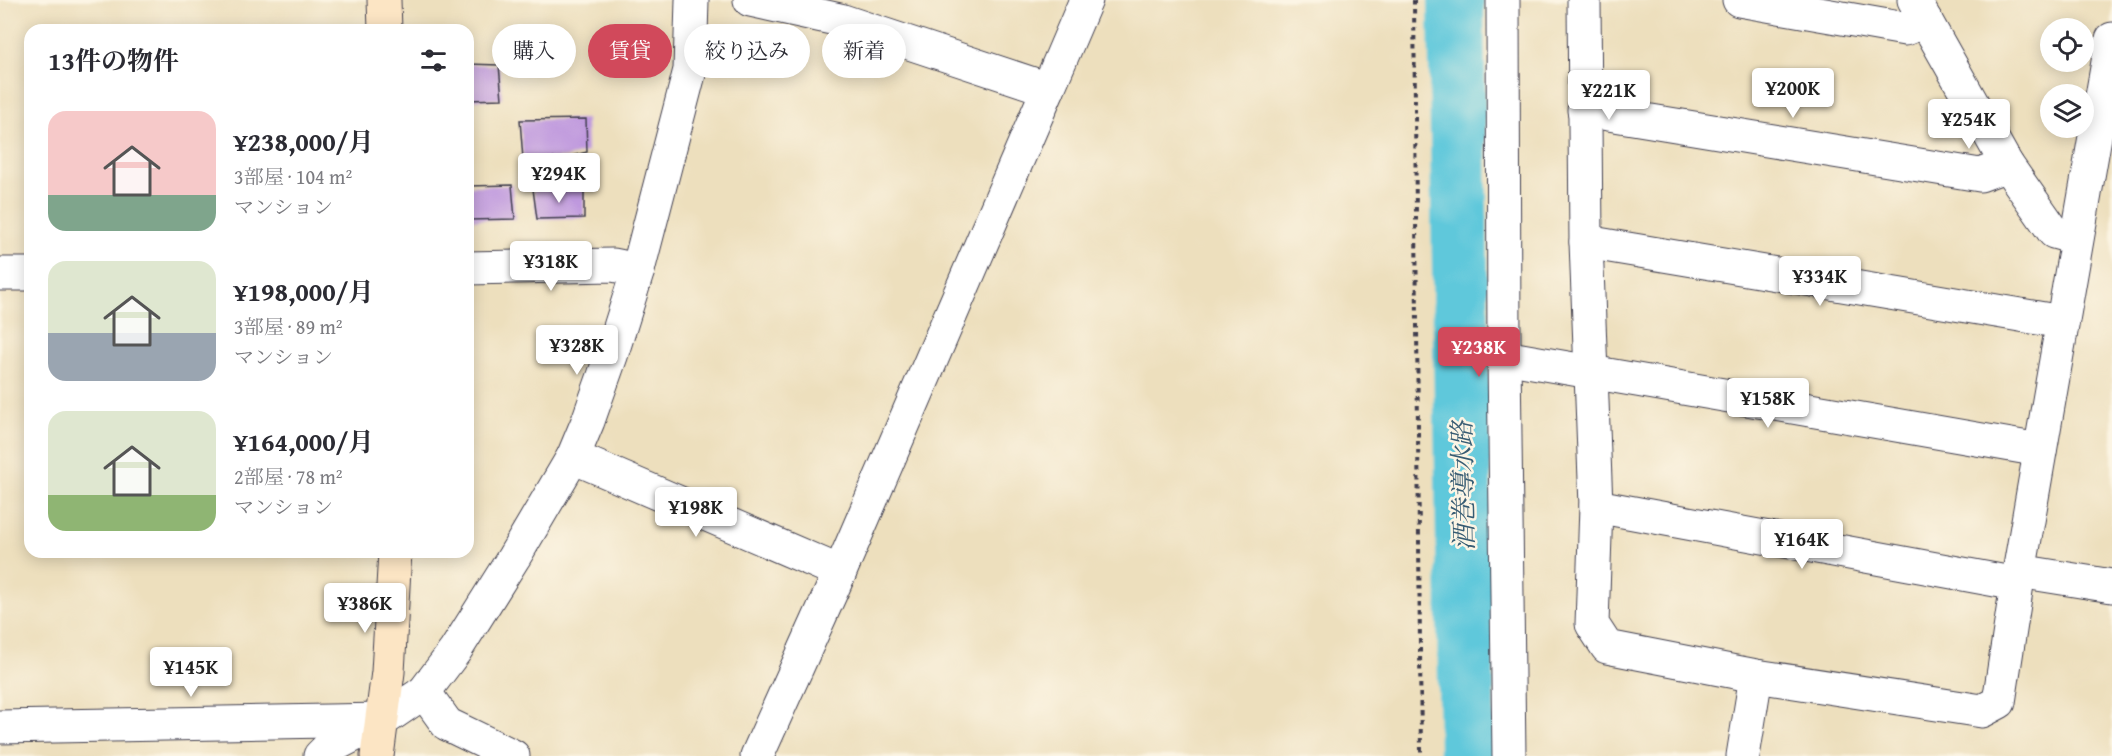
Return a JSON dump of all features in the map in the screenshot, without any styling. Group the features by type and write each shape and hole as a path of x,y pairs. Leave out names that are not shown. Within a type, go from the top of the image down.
{"main road":[{"path":"384,0 385,24"},
{"path":"377,756 388,672 395,558"}],"street":[{"path":"320,756 327,749 383,720 423,692 455,651 573,457 611,356 638,270 690,70 692,0"},
{"path":"750,0 840,20 1048,89"},
{"path":"758,756 840,572 1086,0"},
{"path":"1503,0 1504,357 1509,756"},
{"path":"1584,0 1586,242 1596,506 1592,624 1607,647 1756,676 1982,711 1999,702 2076,238 2104,136 2112,39"},
{"path":"1739,0 1905,29 1920,11 2007,165 2054,232 2076,238"},
{"path":"1584,110 1980,175 2007,165"},
{"path":"1586,242 2062,322"},
{"path":"474,268 613,265 638,270"},
{"path":"0,274 24,274"},
{"path":"1504,357 2040,450"},
{"path":"573,457 840,572"},
{"path":"1596,506 2018,577 2112,586"},
{"path":"1743,756 1756,676"},
{"path":"423,692 447,724 513,756"},
{"path":"0,727 383,720"}],"path":[{"path":"1414,0 1421,756"}],"building":[{"path":"474,64 492,65 492,78 500,78 502,99 474,100"},
{"path":"586,119 587,152 564,158 523,159 520,120"},
{"path":"512,185 515,219 474,220 474,186"},
{"path":"533,189 584,189 584,218 537,219"}],"waterway":[{"name":"酒巻導水路","path":"1456,0 1467,756"}]}
